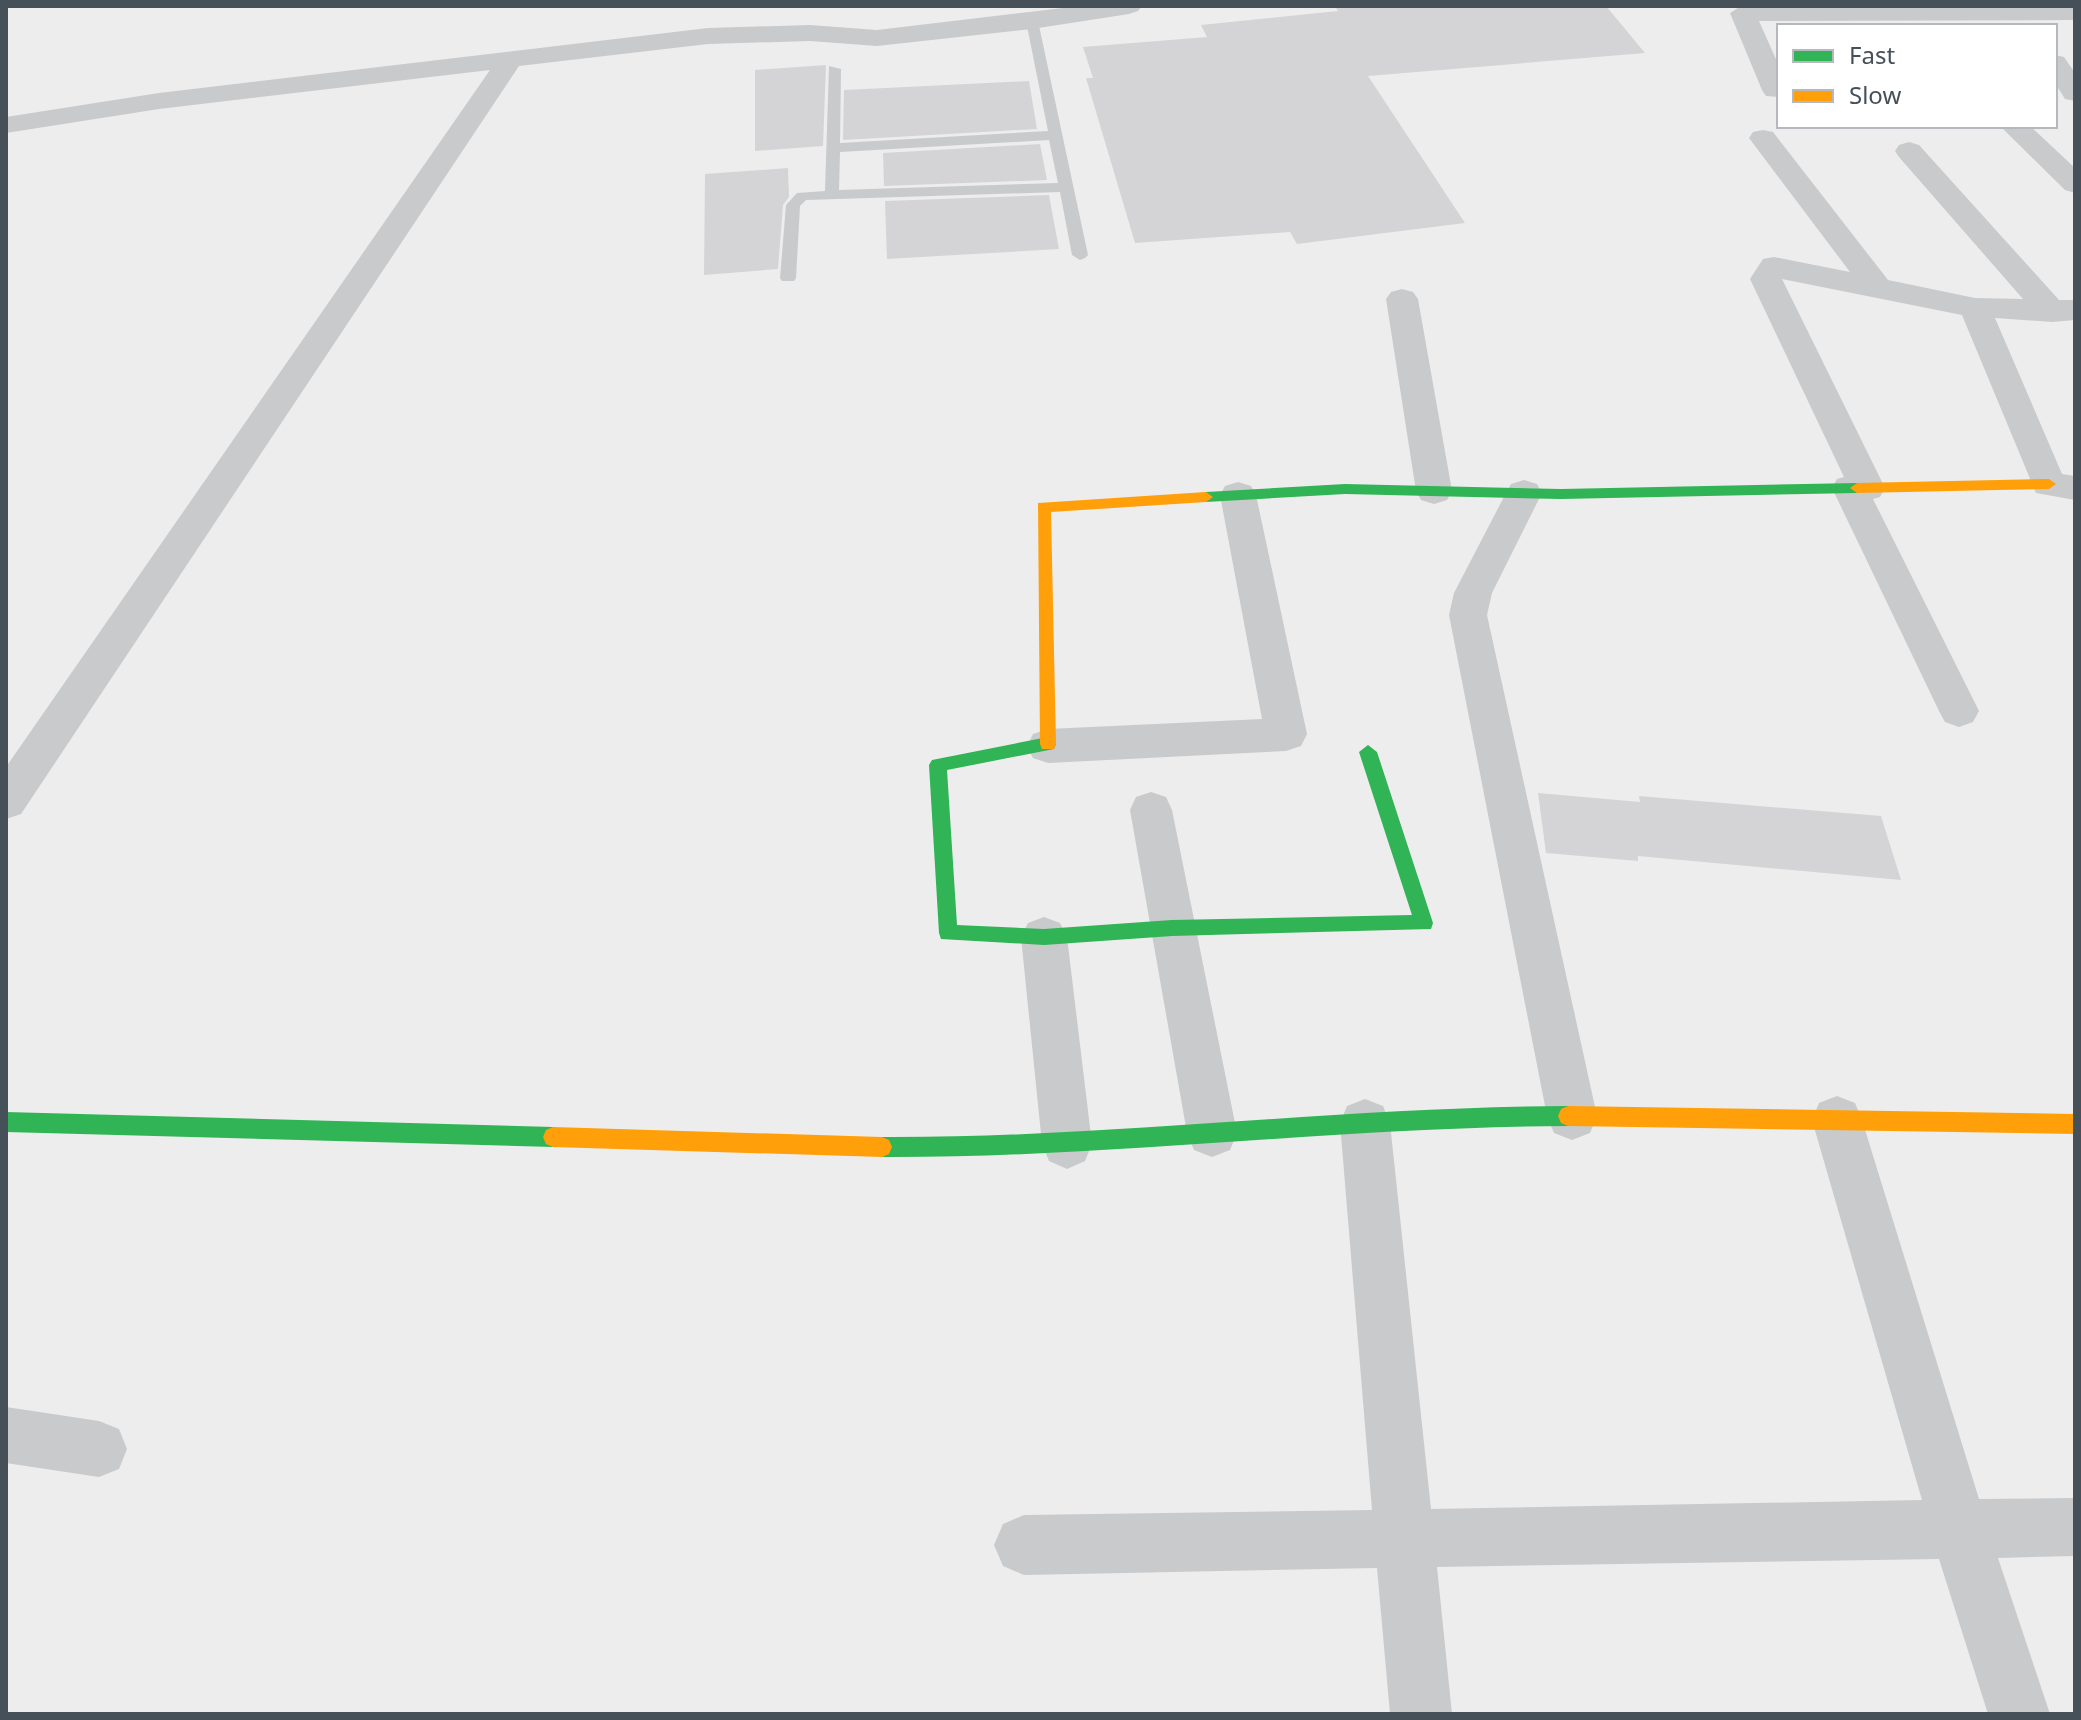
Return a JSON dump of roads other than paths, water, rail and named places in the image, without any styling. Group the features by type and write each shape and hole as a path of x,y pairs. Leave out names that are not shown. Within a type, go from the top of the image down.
{"street":[{"path":"6,104 788,14 870,23 886,17 994,6"},
{"path":"6,125 159,101 511,59 708,25 877,38 1032,21 1129,6"},
{"path":"1776,90 1743,13 1870,19 2026,19 2075,12"},
{"path":"6,801 511,59"},
{"path":"2057,66 2075,93"},
{"path":"2016,128 2075,184"},
{"path":"1763,138 1877,287"},
{"path":"1909,151 2063,311"},
{"path":"1959,711 1766,279 1774,266 1975,308 2063,311"},
{"path":"1402,299 1434,491"},
{"path":"1048,746 1043,507 1345,489 1524,493 2062,486 1975,308"},
{"path":"1524,493 1473,593 1468,615 1572,1116"},
{"path":"1238,495 1286,734 1048,746 938,765 948,933 1044,937 1172,928 1424,923 1368,752"},
{"path":"1151,810 1212,1133"},
{"path":"1044,937 1067,1144"},
{"path":"6,1122 929,1148 1067,1144 1515,1115 2075,1124"},
{"path":"1837,1120 1959,1528 2019,1714"},
{"path":"1365,1123 1421,1714"},
{"path":"6,1435 99,1449"},
{"path":"1024,1545 2075,1527"}],"lane":[{"path":"1032,21 1080,255"},
{"path":"832,194 834,69"},
{"path":"833,148 1055,135"},
{"path":"788,278 796,200 832,194 1066,187"}]}
